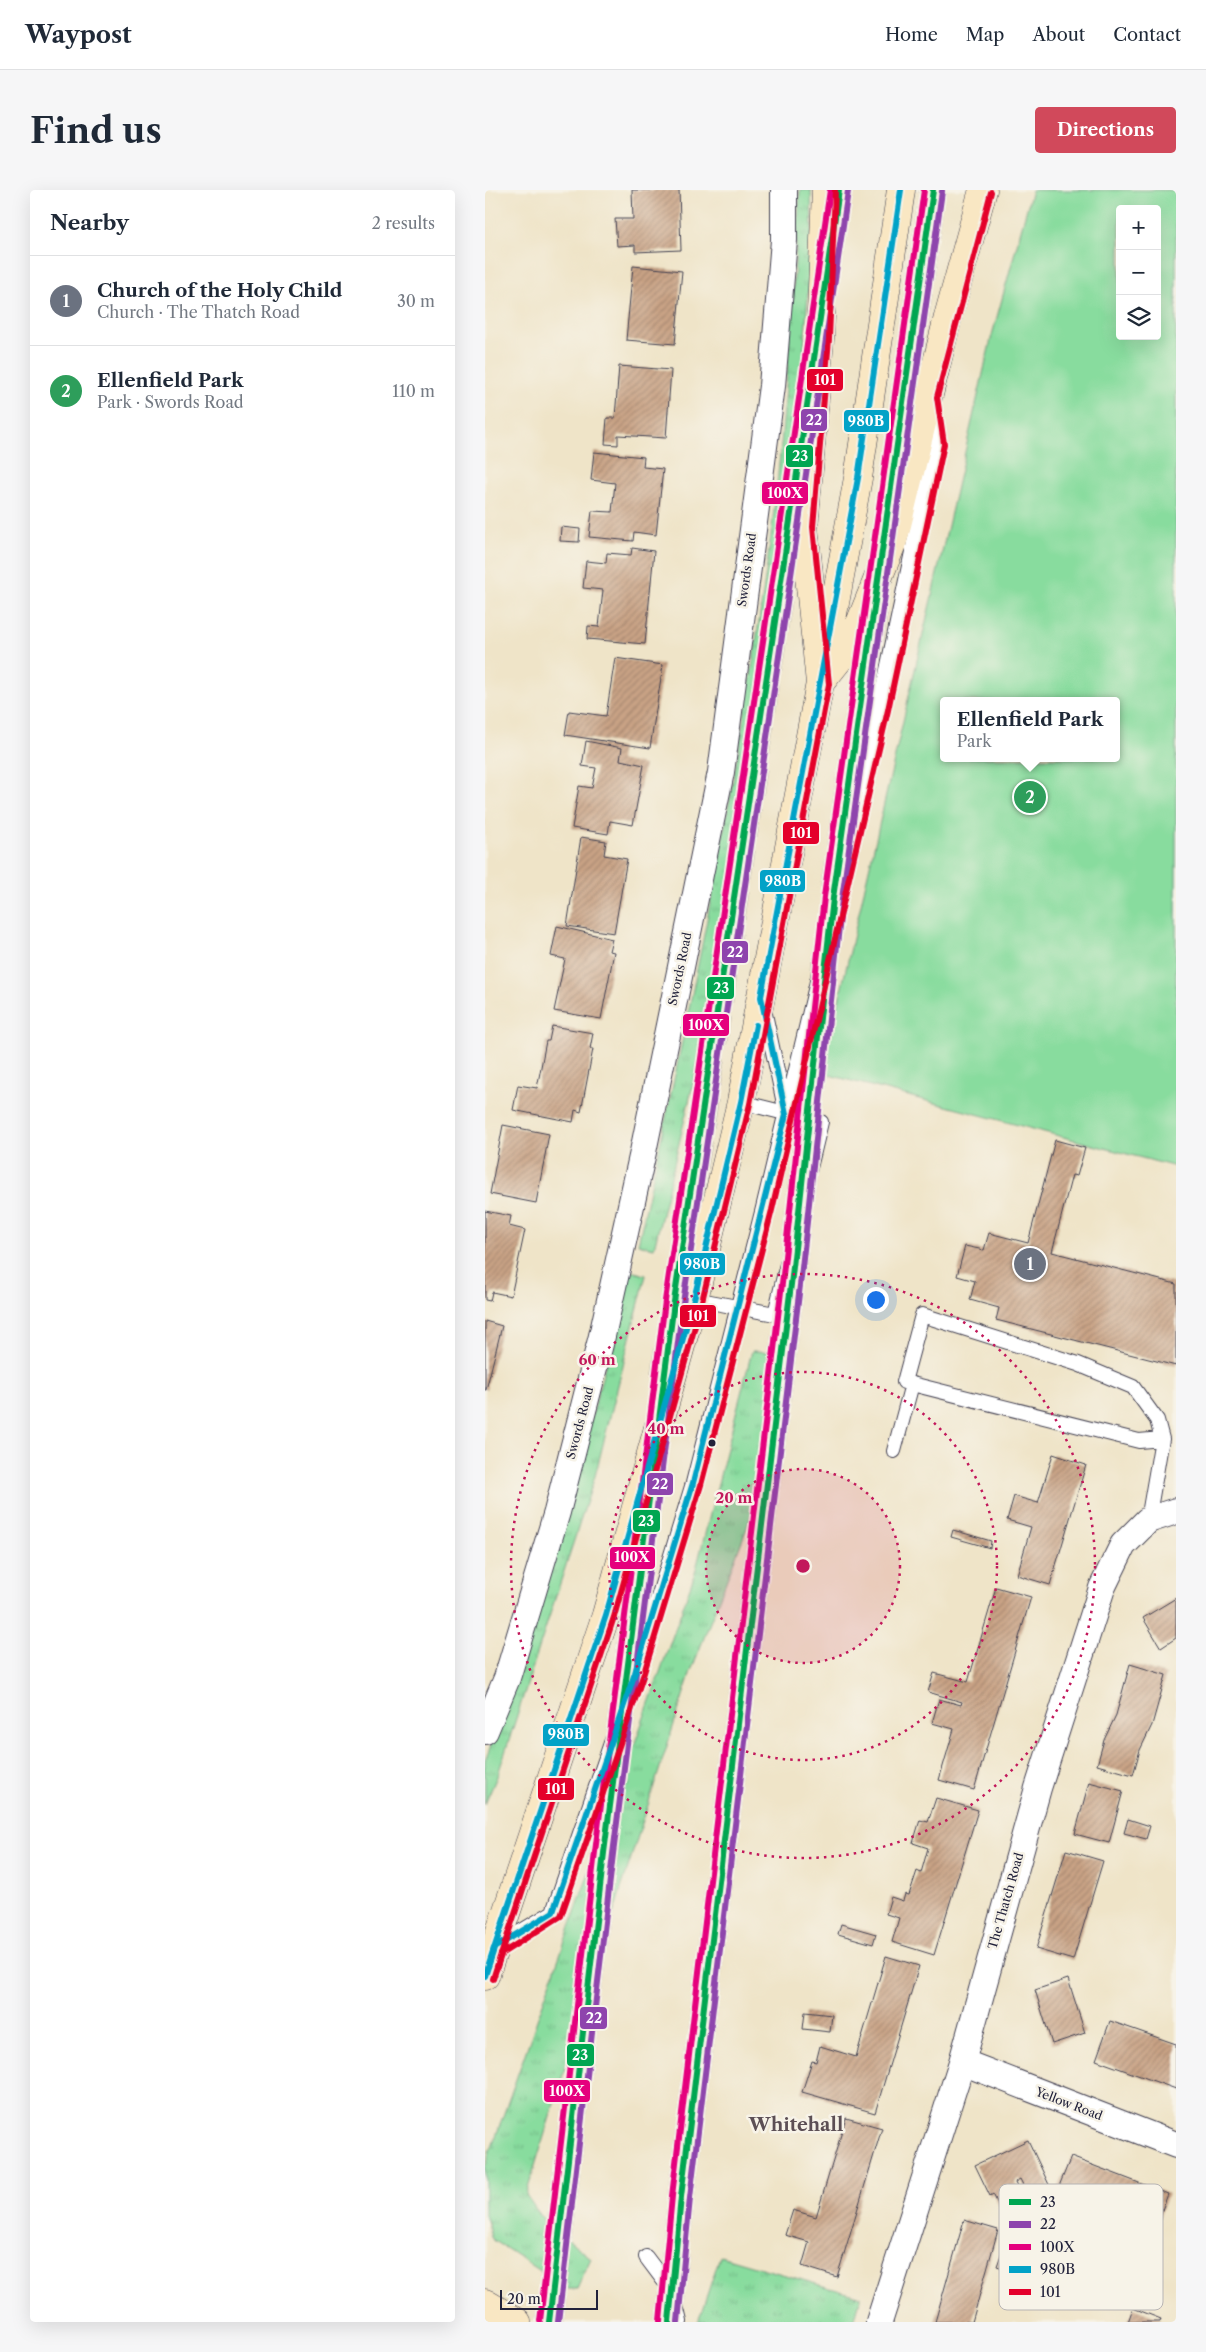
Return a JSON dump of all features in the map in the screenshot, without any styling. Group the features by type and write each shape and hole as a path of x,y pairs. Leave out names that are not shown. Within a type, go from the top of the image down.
{"main road":[{"path":"820,683 804,526 820,338 826,190"},
{"path":"485,1976 606,1615 694,1299 741,1102 858,478 901,190"},
{"path":"820,683 852,643 893,541 928,397 983,190"},
{"path":"485,2303 517,2322"}],"street":[{"name":"Swords Road","path":"485,1731 507,1678 557,1512 602,1336 643,1152 721,772 771,386 783,240 784,190"},
{"name":"The Thatch Road","path":"879,2322 962,2062 1038,1788 1102,1588 1123,1545 1148,1520 1176,1511"},
{"name":"Yellow Road","path":"962,2062 1176,2145"}],"lane":[{"path":"494,1948 553,1912 635,1673 693,1483 786,1114 877,718 935,443 928,397"},
{"path":"761,997 786,1114"},
{"path":"694,1299 775,1314 821,1122 741,1102"},
{"path":"1148,1520 1162,1439 1157,1420 1133,1387 1078,1364 922,1315 904,1382 1139,1441 1162,1439"},
{"path":"894,1451 912,1384"},
{"path":"646,2257 673,2293 679,2322"}],"green space":[{"path":"800,190 811,190 812,235 792,525 752,803 696,1072 654,1248 638,1244 696,977 730,798 760,618 781,443"},
{"path":"1032,190 1176,190 1176,1167 818,1072 835,1017 991,339"},
{"path":"630,1271 646,1275 595,1476 498,1774 485,1804 485,1761 530,1639 573,1488"},
{"path":"752,1351 772,1352 770,1412 786,1428 691,1671 596,1967 526,2195 543,2219 591,2258 577,2289 568,2289 492,2239 485,2217 485,2167 695,1573"},
{"path":"720,2256 861,2297 854,2322 698,2322"}],"building":[{"path":"632,190 679,190 681,250 635,252 635,245 617,246 615,219 633,219"},
{"path":"633,266 682,271 675,344 626,340"},
{"path":"619,366 671,370 666,438 618,435 618,445 605,444 607,418 615,418"},
{"path":"594,452 644,457 643,467 663,469 656,535 634,532 633,541 589,537 592,511 612,512 615,483 591,480"},
{"path":"561,527 580,529 579,542 560,541"},
{"path":"632,548 654,551 645,644 587,639 588,626 599,627 603,590 583,588 586,561 606,563 607,553 631,555"},
{"path":"615,658 663,665 650,748 565,735 569,711 606,716"},
{"path":"586,741 622,748 620,760 644,765 633,825 610,821 608,834 572,828 579,786 592,788 596,768 582,766"},
{"path":"581,837 606,841 604,855 627,859 614,933 567,926"},
{"path":"557,926 612,939 609,951 614,952 601,1019 554,1011 565,959 551,956"},
{"path":"552,1026 593,1033 590,1049 593,1049 581,1112 575,1110 573,1122 513,1110 518,1085 537,1088 546,1041 549,1041"},
{"path":"503,1125 549,1134 536,1203 490,1194"},
{"path":"1055,1140 1085,1148 1077,1176 1072,1175 1052,1252 1176,1284 1176,1366 996,1320 999,1308 970,1300 975,1281 957,1276 965,1246 984,1250 989,1233 1028,1243"},
{"path":"485,1211 511,1216 509,1226 525,1230 511,1296 492,1292 490,1301 485,1300"},
{"path":"485,1321 502,1326 486,1390 485,1390"},
{"path":"1053,1454 1086,1465 1050,1585 1017,1575 1031,1527 1007,1520 1014,1496 1038,1503"},
{"path":"953,1530 991,1541 990,1548 951,1537"},
{"path":"996,1587 1031,1597 974,1790 939,1780 954,1729 932,1723 939,1699 961,1705 962,1702 928,1692 934,1673 968,1682"},
{"path":"1176,1598 1176,1638 1161,1648 1143,1618"},
{"path":"1130,1664 1166,1675 1152,1725 1140,1750 1133,1775 1097,1765 1104,1740 1116,1715"},
{"path":"1089,1782 1123,1791 1109,1843 1075,1834"},
{"path":"936,1798 978,1810 934,1955 892,1942 899,1918 886,1914 891,1897 903,1901 905,1894 909,1895 917,1871 921,1873 928,1848 913,1843 920,1820 928,1822"},
{"path":"1128,1819 1150,1826 1146,1839 1124,1833"},
{"path":"1066,1850 1103,1861 1073,1960 1036,1949"},
{"path":"841,1924 876,1934 873,1944 838,1934"},
{"path":"886,1956 919,1966 875,2113 802,2092 812,2061 816,2062 820,2046 856,2057"},
{"path":"1068,1979 1085,2033 1052,2044 1035,1990"},
{"path":"805,2012 832,2015 830,2032 803,2029"},
{"path":"1110,2021 1176,2044 1176,2089 1096,2060"},
{"path":"846,2118 882,2128 837,2277 802,2266 809,2242 785,2235 793,2210 816,2217"},
{"path":"1028,2140 1049,2184 1022,2184 1020,2179 1015,2182 1016,2184 999,2184 999,2206 993,2194 990,2196 975,2165"},
{"path":"1071,2157 1142,2184 1060,2184"},
{"path":"1163,2192 1168,2194 1163,2207"},
{"path":"964,2220 998,2230 972,2322 935,2322"},
{"path":"1132,2310 1138,2310 1161,2319 1160,2322 1128,2322"}],"tunnel":[{"path":"886,528 933,190"},
{"path":"664,1375 797,475"},
{"path":"834,889 876,597"},
{"path":"669,2322 681,2197 792,1276 827,947"},
{"path":"549,2322 604,1853 650,1490"}],"transit line":[{"name":"100X","path":"540,2321 595,1852 665,1301 830,190"},
{"name":"101","path":"496,1970 614,1617 702,1301 750,1104 829,684 813,527 829,339 835,190"},
{"name":"23","path":"549,2322 604,1853 674,1302 839,190"},
{"name":"980B","path":"485,1976 494,1948 553,1912 635,1673 693,1483 786,1114 761,997 858,478 901,190"},
{"name":"100X","path":"660,2321 672,2196 783,1275 824,897 924,190"},
{"name":"23","path":"669,2322 681,2197 792,1276 833,898 933,190"},
{"name":"22","path":"558,2322 613,1854 683,1303 848,191"},
{"name":"22","path":"678,2322 690,2198 801,1277 842,899 942,191"},
{"name":"101","path":"493,1979 501,1954 561,1916 643,1676 701,1485 772,1210 888,710 944,444 937,397 991,192"},
{"name":"980B","path":"488,1967 606,1615 694,1299 741,1102 756,1025"}],"place":[{"name":"Ellenfield Park","path":"1030,797"},
{"name":"Church of the Holy Child","path":"1030,1264"}],"district":[{"name":"Whitehall","path":"796,2125"}]}
